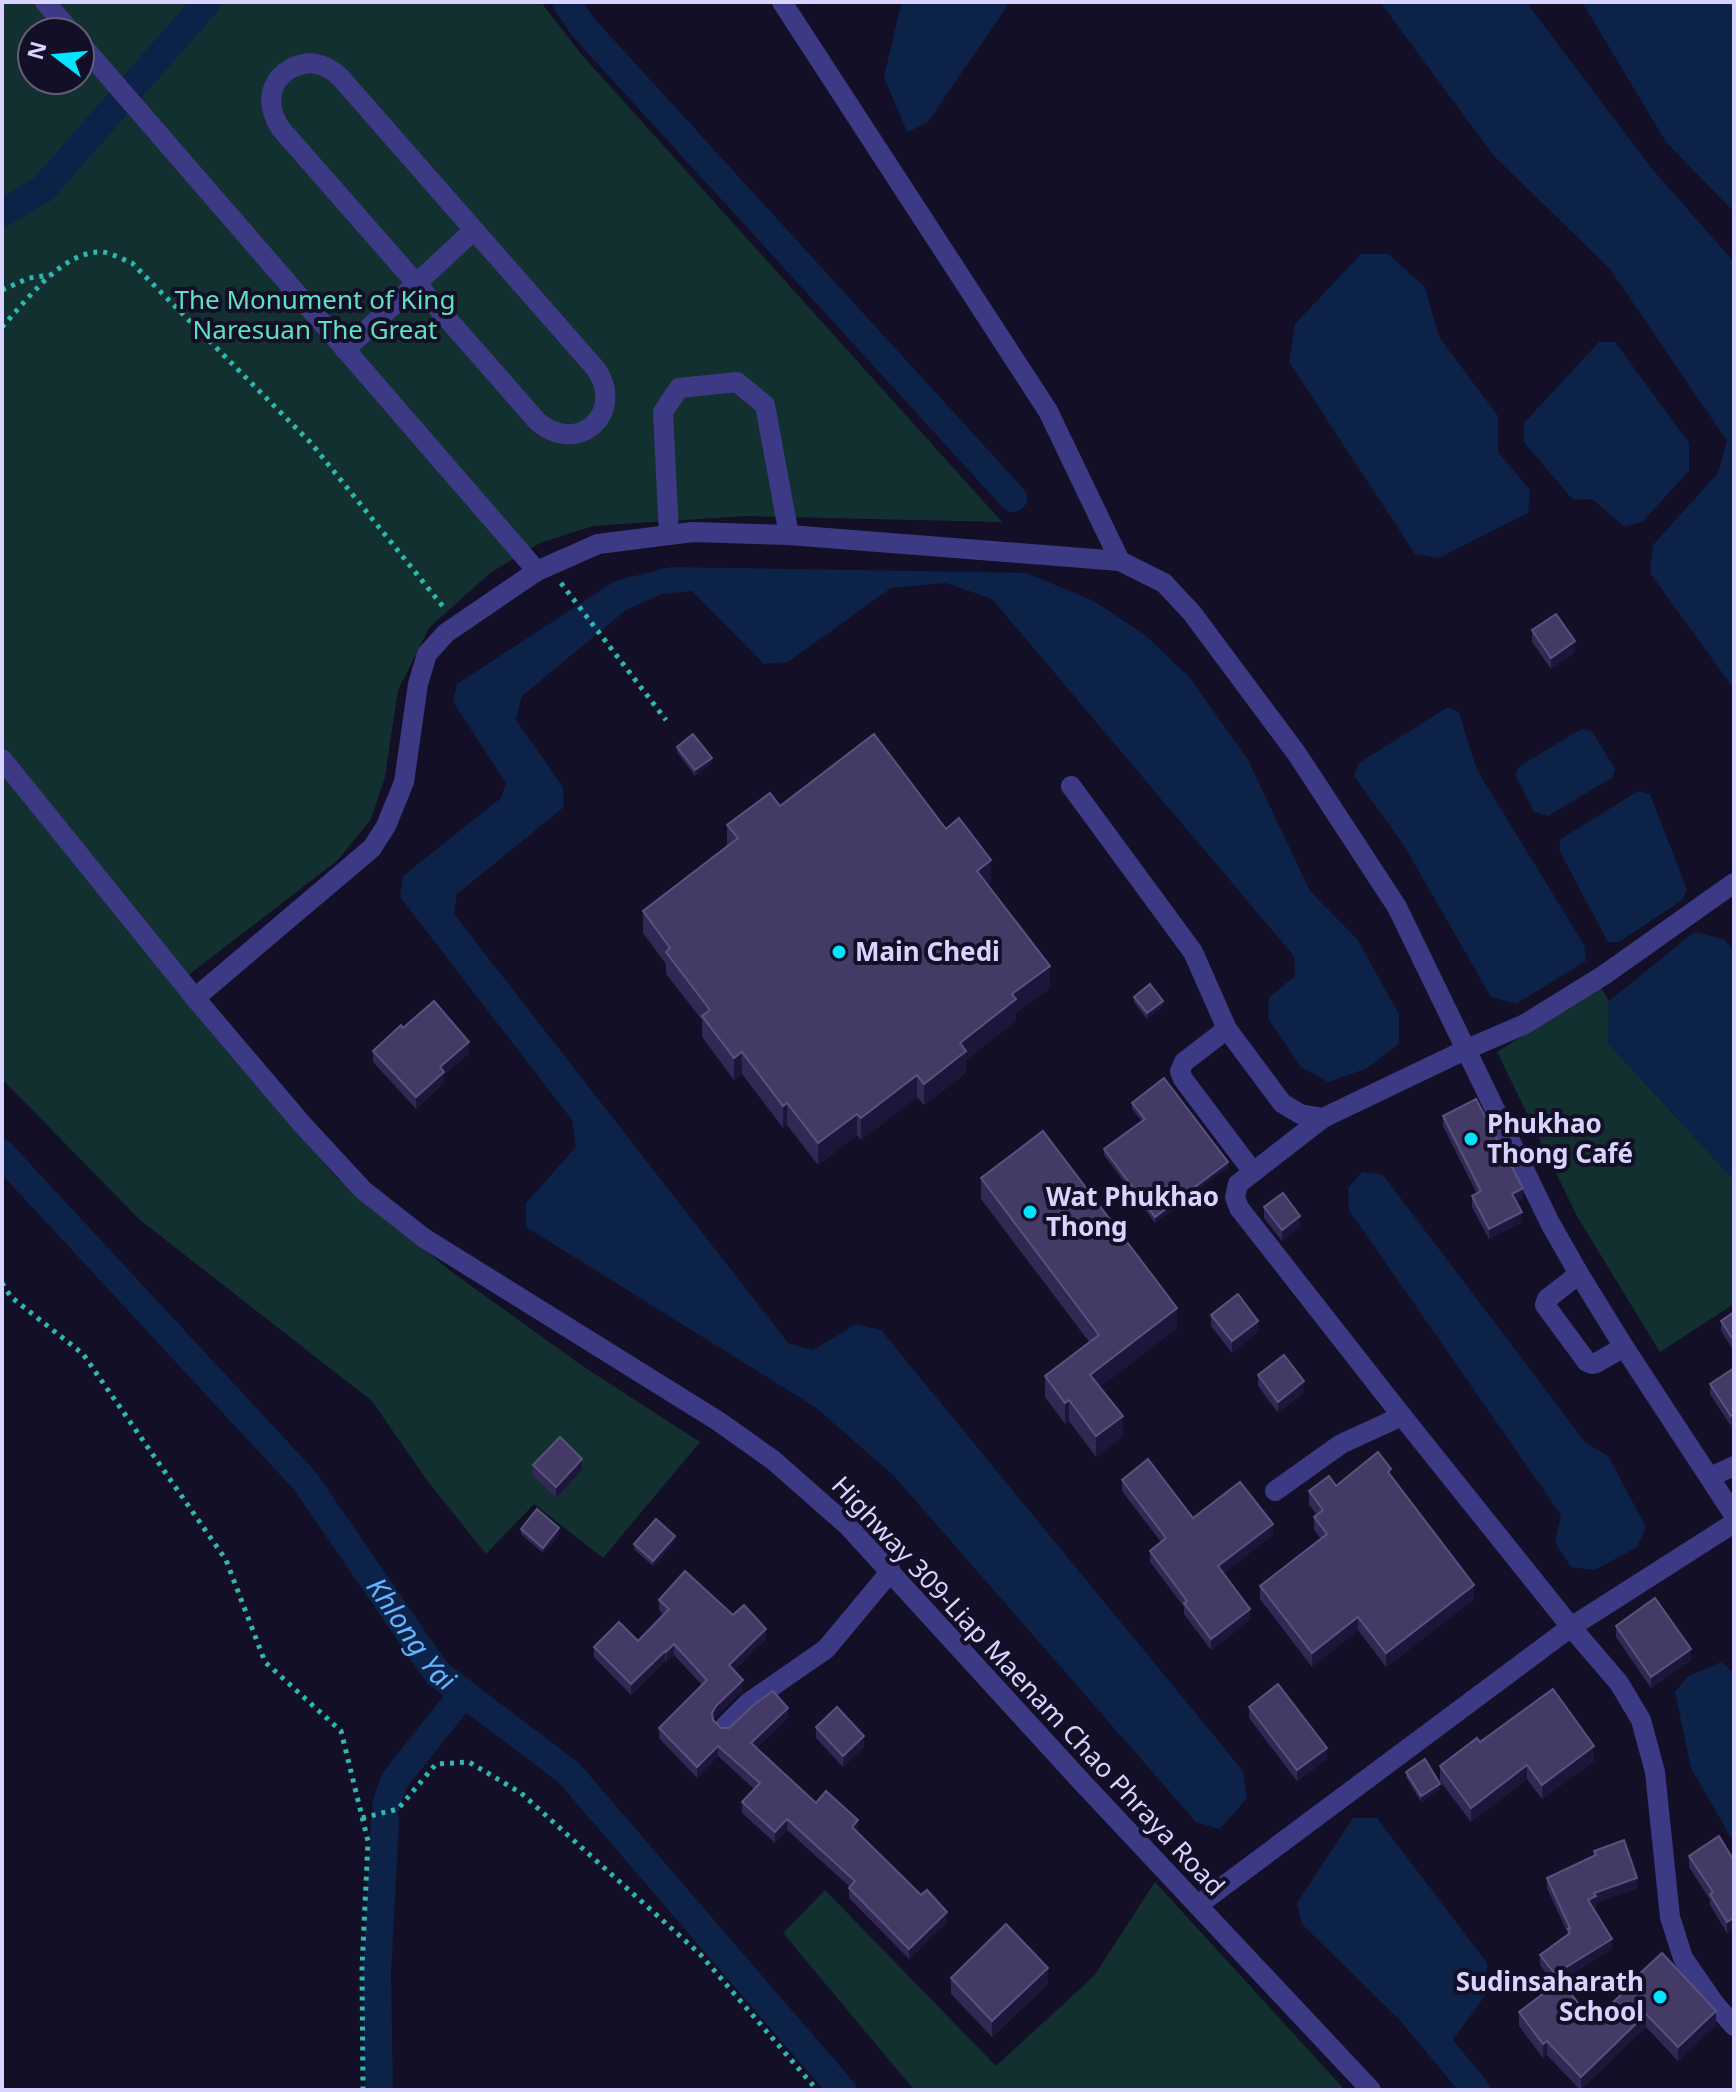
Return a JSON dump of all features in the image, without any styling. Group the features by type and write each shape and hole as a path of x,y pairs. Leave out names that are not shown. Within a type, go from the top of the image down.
{"street":[{"path":"782,2 1048,411 1120,561"},
{"path":"96,62 537,571"},
{"path":"298,64 321,64 340,77 596,369 606,390 603,412 597,421 579,434 567,435 546,429 417,284 274,119 271,97 274,86 280,77 298,64"},
{"path":"345,350 474,230"},
{"path":"669,535 663,412 679,388 737,382 765,405 789,535"},
{"path":"195,998 372,848 386,826 404,782 418,684 427,654 446,633 537,571 598,544 693,532 789,535 1120,561 1164,583 1192,613 1297,754 1397,907 1550,1223 1624,1347 1734,1515"},
{"name":"Highway 309-Liap Maenam Chao Phraya Road","path":"2,759 195,998 302,1124 363,1190 424,1238 718,1421 773,1460 848,1526 1081,1781 1371,2090"},
{"path":"1071,786 1193,952 1227,1029 1282,1103 1300,1114 1323,1118"},
{"path":"1734,883 1604,975 1525,1024 1323,1118 1238,1184 1235,1197 1239,1208 1402,1416 1619,1683 1641,1720 1655,1772 1670,1917 1683,1958 1734,2026"},
{"path":"1227,1029 1184,1062 1180,1071 1253,1172"},
{"path":"1579,1274 1547,1299 1545,1305 1587,1362 1596,1363 1624,1347"},
{"path":"1275,1491 1341,1444 1402,1416"},
{"path":"1710,1477 1734,1466"},
{"path":"1198,1905 1571,1627 1734,1523"},
{"path":"725,1726 748,1703 826,1649 891,1571"}],"path":[{"path":"2,327 51,275 76,257 103,252 132,263 311,443 458,625"},
{"path":"2,290 29,278 51,275"},
{"path":"568,593 666,720"},
{"path":"2,1283 11,1297 83,1354 226,1560 265,1662 341,1731 368,1841 362,1968 363,2090"},
{"path":"362,1818 398,1809 436,1764 469,1762 521,1793 700,1954 817,2090"}],"green space":[{"name":"The Monument of King Naresuan The Great","path":"2,2 541,2 581,54 1002,522 745,516 593,526 540,543 490,573 429,628 398,690 385,777 371,819 338,860 173,987 336,1177 452,1272 581,1365 700,1442 603,1558 534,1504 486,1554 426,1479 372,1401 140,1220 2,1079"},
{"path":"1600,986 1609,1001 1608,1043 1734,1180 1734,1304 1660,1352 1578,1218 1497,1052"},
{"path":"1155,1882 1345,2090 914,2090 783,1933 825,1890 996,2066 1094,1976"}],"water":[{"path":"904,2 1010,2 927,123 907,132 884,77"},
{"path":"1380,2 1526,2 1653,170 1734,262 1734,689 1650,573 1653,545 1718,473 1727,441 1610,269 1494,156"},
{"path":"1582,2 1734,2 1734,212 1666,142"},
{"path":"1361,254 1388,254 1425,287 1439,337 1498,416 1498,452 1530,490 1528,513 1439,558 1415,554 1289,362 1295,324"},
{"path":"1599,342 1615,342 1689,443 1689,471 1642,522 1624,526 1592,499 1573,500 1524,442 1524,423"},
{"path":"671,567 1026,573 1094,601 1145,635 1190,678 1248,760 1310,891 1357,939 1399,1014 1399,1043 1368,1068 1328,1082 1301,1067 1268,1018 1269,997 1295,976 1294,956 992,599 946,583 891,588 788,662 764,664 692,591 662,594 626,610 522,696 516,720 563,787 564,807 457,894 454,914 789,1344 813,1350 856,1324 881,1330 1243,1771 1247,1798 1220,1829 1196,1822 895,1477 815,1407 526,1227 526,1203 576,1147 572,1120 400,897 403,876 501,798 506,783 453,702 457,684 615,581"},
{"path":"1448,707 1459,713 1477,770 1584,945 1586,961 1516,1004 1491,997 1403,844 1354,776 1359,763"},
{"path":"1581,729 1592,731 1615,769 1613,777 1548,816 1534,812 1515,774 1520,766"},
{"path":"1638,791 1650,794 1687,890 1682,900 1619,942 1608,942 1559,850 1561,839"},
{"path":"1694,932 1724,939 1734,952 1734,1180 1608,1043 1609,1001"},
{"path":"1362,1172 1383,1175 1585,1442 1608,1456 1646,1527 1637,1547 1595,1570 1571,1567 1555,1542 1561,1515 1349,1210 1348,1188"},
{"path":"1721,1662 1734,1673 1734,1839 1691,1768 1675,1692 1687,1677"},
{"path":"1353,1818 1377,1818 1487,1963 1487,1993 1451,2042 1426,2046 1302,1924 1297,1903"}],"building":[{"path":"1556,614 1575,641 1551,658 1532,630"},
{"path":"693,734 712,758 695,770 677,747"},
{"name":"Main Chedi","path":"874,734 946,829 959,818 991,860 977,871 1050,966 1012,994 1016,999 960,1043 966,1051 924,1084 917,1075 861,1118 857,1114 818,1143 787,1103 783,1106 742,1052 734,1058 702,1016 710,1010 666,952 670,948 643,911 738,838 727,825 770,793 780,806"},
{"path":"1150,984 1163,1001 1147,1013 1134,997"},
{"path":"434,1001 469,1042 440,1067 444,1072 416,1097 373,1051"},
{"path":"1164,1078 1228,1162 1155,1217 1104,1149 1145,1119 1132,1103"},
{"path":"1476,1099 1523,1188 1512,1194 1522,1212 1489,1229 1472,1196 1481,1191 1443,1116"},
{"path":"1043,1131 1177,1308 1090,1375 1123,1416 1096,1436 1069,1400 1065,1403 1045,1376 1099,1335 981,1178"},
{"path":"1283,1193 1300,1216 1282,1230 1264,1207"},
{"path":"1238,1294 1258,1321 1232,1341 1211,1315"},
{"path":"1734,1312 1734,1341 1721,1321"},
{"path":"1284,1355 1304,1381 1278,1402 1258,1375"},
{"path":"1734,1368 1734,1414 1731,1416 1710,1384"},
{"path":"560,1437 582,1459 556,1487 533,1465"},
{"path":"1378,1452 1391,1469 1388,1472 1474,1585 1386,1653 1358,1617 1312,1653 1260,1586 1327,1534 1314,1517 1323,1510 1309,1491 1329,1476 1336,1486"},
{"path":"1148,1459 1193,1518 1240,1482 1273,1524 1218,1566 1250,1609 1211,1639 1150,1551 1166,1538 1122,1480"},
{"path":"537,1509 559,1528 543,1548 521,1529"},
{"path":"656,1519 675,1536 653,1561 634,1544"},
{"path":"685,1571 733,1615 744,1605 766,1629 729,1665 743,1680 716,1706 712,1713 713,1720 721,1728 729,1728 773,1691 788,1708 751,1743 816,1803 826,1791 858,1820 852,1827 921,1895 927,1890 947,1912 909,1949 849,1888 855,1881 787,1819 775,1832 742,1802 760,1783 718,1746 697,1767 659,1728 707,1680 674,1644 631,1684 594,1647 619,1622 638,1641 669,1609 659,1600"},
{"path":"1655,1598 1691,1649 1651,1677 1616,1626"},
{"path":"1278,1684 1327,1748 1297,1770 1249,1707"},
{"path":"1553,1689 1594,1746 1542,1785 1527,1765 1471,1808 1440,1766 1477,1738 1480,1742"},
{"path":"837,1707 864,1736 843,1756 816,1727"},
{"path":"1425,1759 1440,1784 1421,1796 1406,1772"},
{"path":"1719,1836 1734,1861 1734,1918 1727,1922 1710,1894 1713,1892 1689,1856"},
{"path":"1624,1840 1637,1878 1594,1893 1596,1896 1588,1900 1612,1939 1555,1974 1540,1955 1570,1933 1570,1928 1547,1878 1596,1855 1594,1851"},
{"path":"1006,1924 1048,1968 992,2021 951,1978"},
{"path":"1662,1953 1716,2011 1678,2047 1646,2014 1581,2077 1547,2041 1543,2044 1519,2012 1561,1980 1592,2022"}],"waterway":[{"path":"2,213 43,189 207,2"},
{"path":"566,2 583,27 1013,498"},
{"name":"Khlong Yai","path":"2,1154 305,1481 437,1673 569,1773 842,2090"},
{"path":"386,1805 394,1781 464,1693"},
{"path":"379,2090 377,1974 385,1821"},
{"path":"1413,2014 1476,2090"}],"place":[{"name":"Main Chedi","path":"839,952"},
{"name":"Phukhao Thong Café","path":"1471,1139"},
{"name":"Wat Phukhao Thong","path":"1030,1212"},
{"name":"Sudinsaharath School","path":"1660,1997"}]}
